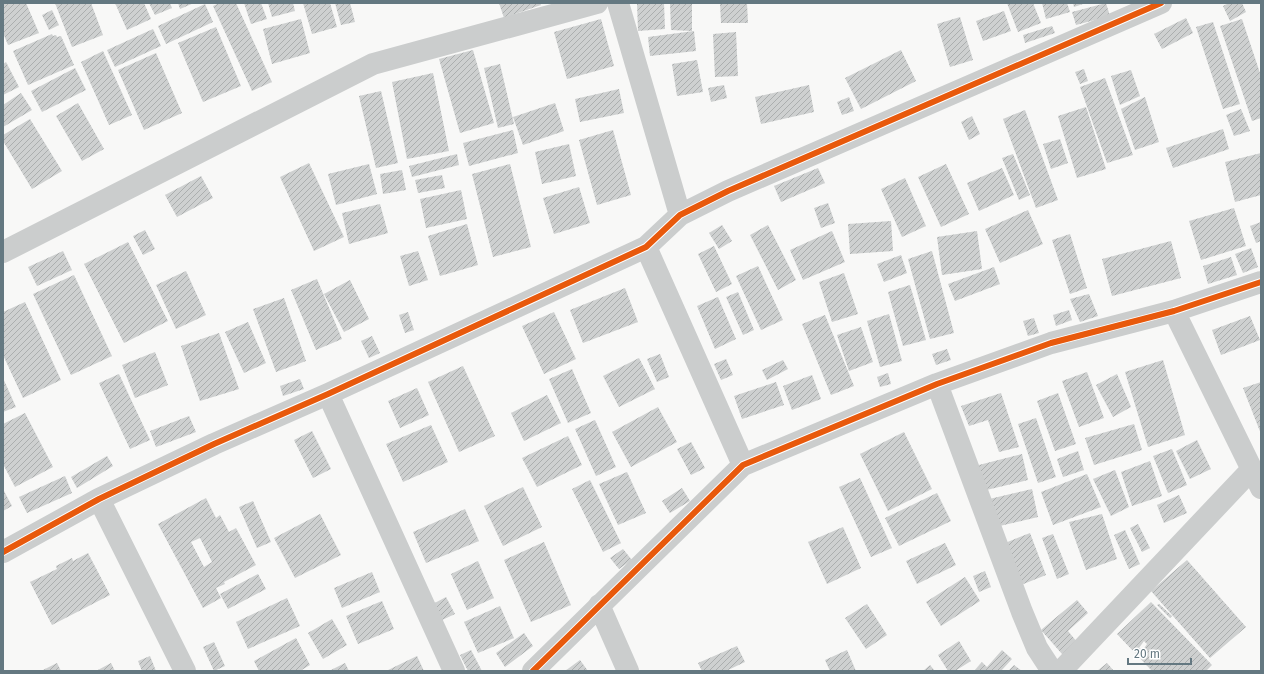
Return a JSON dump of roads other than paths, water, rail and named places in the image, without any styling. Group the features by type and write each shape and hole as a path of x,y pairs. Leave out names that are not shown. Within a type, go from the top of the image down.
{"street":[{"path":"3,252 373,64 597,3"},
{"path":"618,3 680,215"},
{"path":"3,552 99,499 214,444 328,394 646,247 680,215 728,191 1161,3"},
{"path":"646,247 743,465"},
{"path":"533,671 743,465 937,384 1052,343 1174,311 1261,282"},
{"path":"1061,671 1256,479 1174,311"},
{"path":"937,384 1022,612 1037,648 1052,671"},
{"path":"328,394 454,671"},
{"path":"99,499 185,671"},
{"path":"599,605 628,671"}]}
